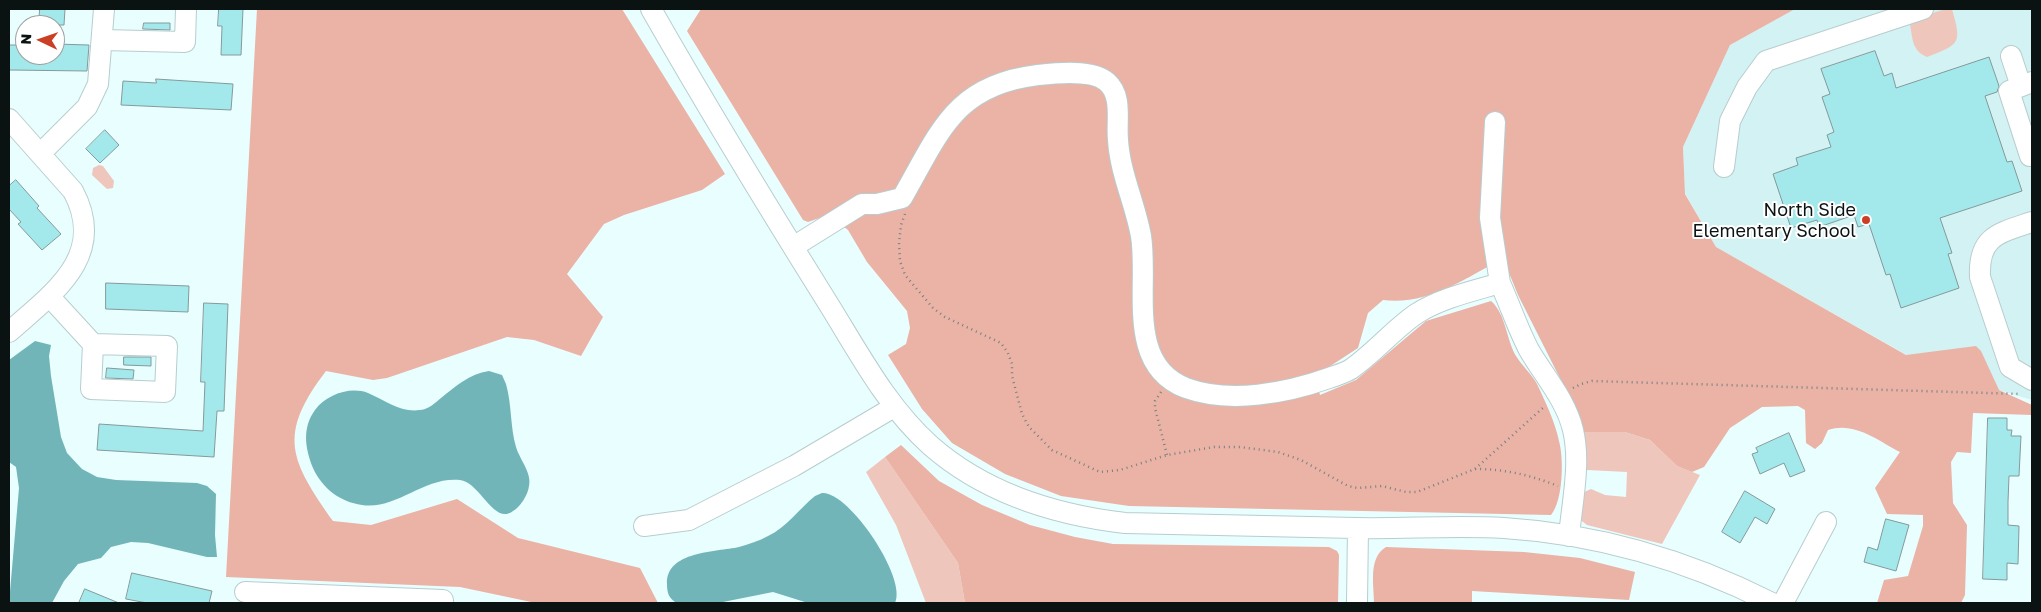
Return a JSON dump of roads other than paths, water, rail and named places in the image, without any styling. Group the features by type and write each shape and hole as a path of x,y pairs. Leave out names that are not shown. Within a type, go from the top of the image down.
{"street":[{"path":"41,153 87,108 98,84 104,9"},
{"path":"103,40 185,42 186,9"},
{"path":"651,9 793,247 894,407 932,447 952,462 1000,489 1055,511 1090,519 1125,523 1358,528 1504,528 1569,536 1660,556 1749,591 1772,603"},
{"path":"1724,167 1730,121 1747,87 1766,61 1923,9"},
{"path":"2011,56 2027,84 2009,91 2030,156 2032,156"},
{"path":"793,247 862,204 877,204 902,198 953,114 985,89 1027,77 1057,73 1096,75 1113,88 1117,97 1118,140 1121,165 1140,234 1143,264 1142,312 1146,338 1151,358 1170,380 1204,393 1232,395 1300,388 1350,370 1417,314 1452,298 1500,283"},
{"path":"9,119 73,191 80,204 85,225 82,248 66,280 9,332"},
{"path":"1495,122 1490,218 1500,283 1528,348 1568,414 1576,447 1569,536"},
{"path":"2031,387 2010,368 1980,277 1979,262 1983,247 1996,234 2032,222"},
{"path":"49,296 93,344"},
{"path":"644,526 689,520 794,466 894,407"},
{"path":"1783,603 1826,522"},
{"path":"1357,603 1358,528"},
{"path":"245,592 443,602"}],"water":[{"path":"35,341 51,345 49,356 51,376 61,437 67,453 82,469 97,477 116,480 197,483 207,486 216,494 215,535 217,557 207,557 148,543 131,542 111,547 101,558 78,564 64,581 52,603 9,603 19,488 16,467 9,462 9,360"},
{"path":"489,371 502,375 506,384 514,439 529,476 527,493 521,504 513,511 506,514 500,513 474,488 460,480 434,483 387,503 375,505 362,505 346,501 321,482 313,468 306,438 311,417 325,400 346,391 361,391 402,409 425,409 463,381"},
{"path":"822,493 833,496 847,506 874,538 893,575 897,591 895,603 808,603 773,592 718,603 677,603 670,598 667,584 669,573 683,559 706,552 739,547 765,538 781,528 815,496"}],"place":[{"name":"North Side Elementary School","path":"1866,220"}]}
